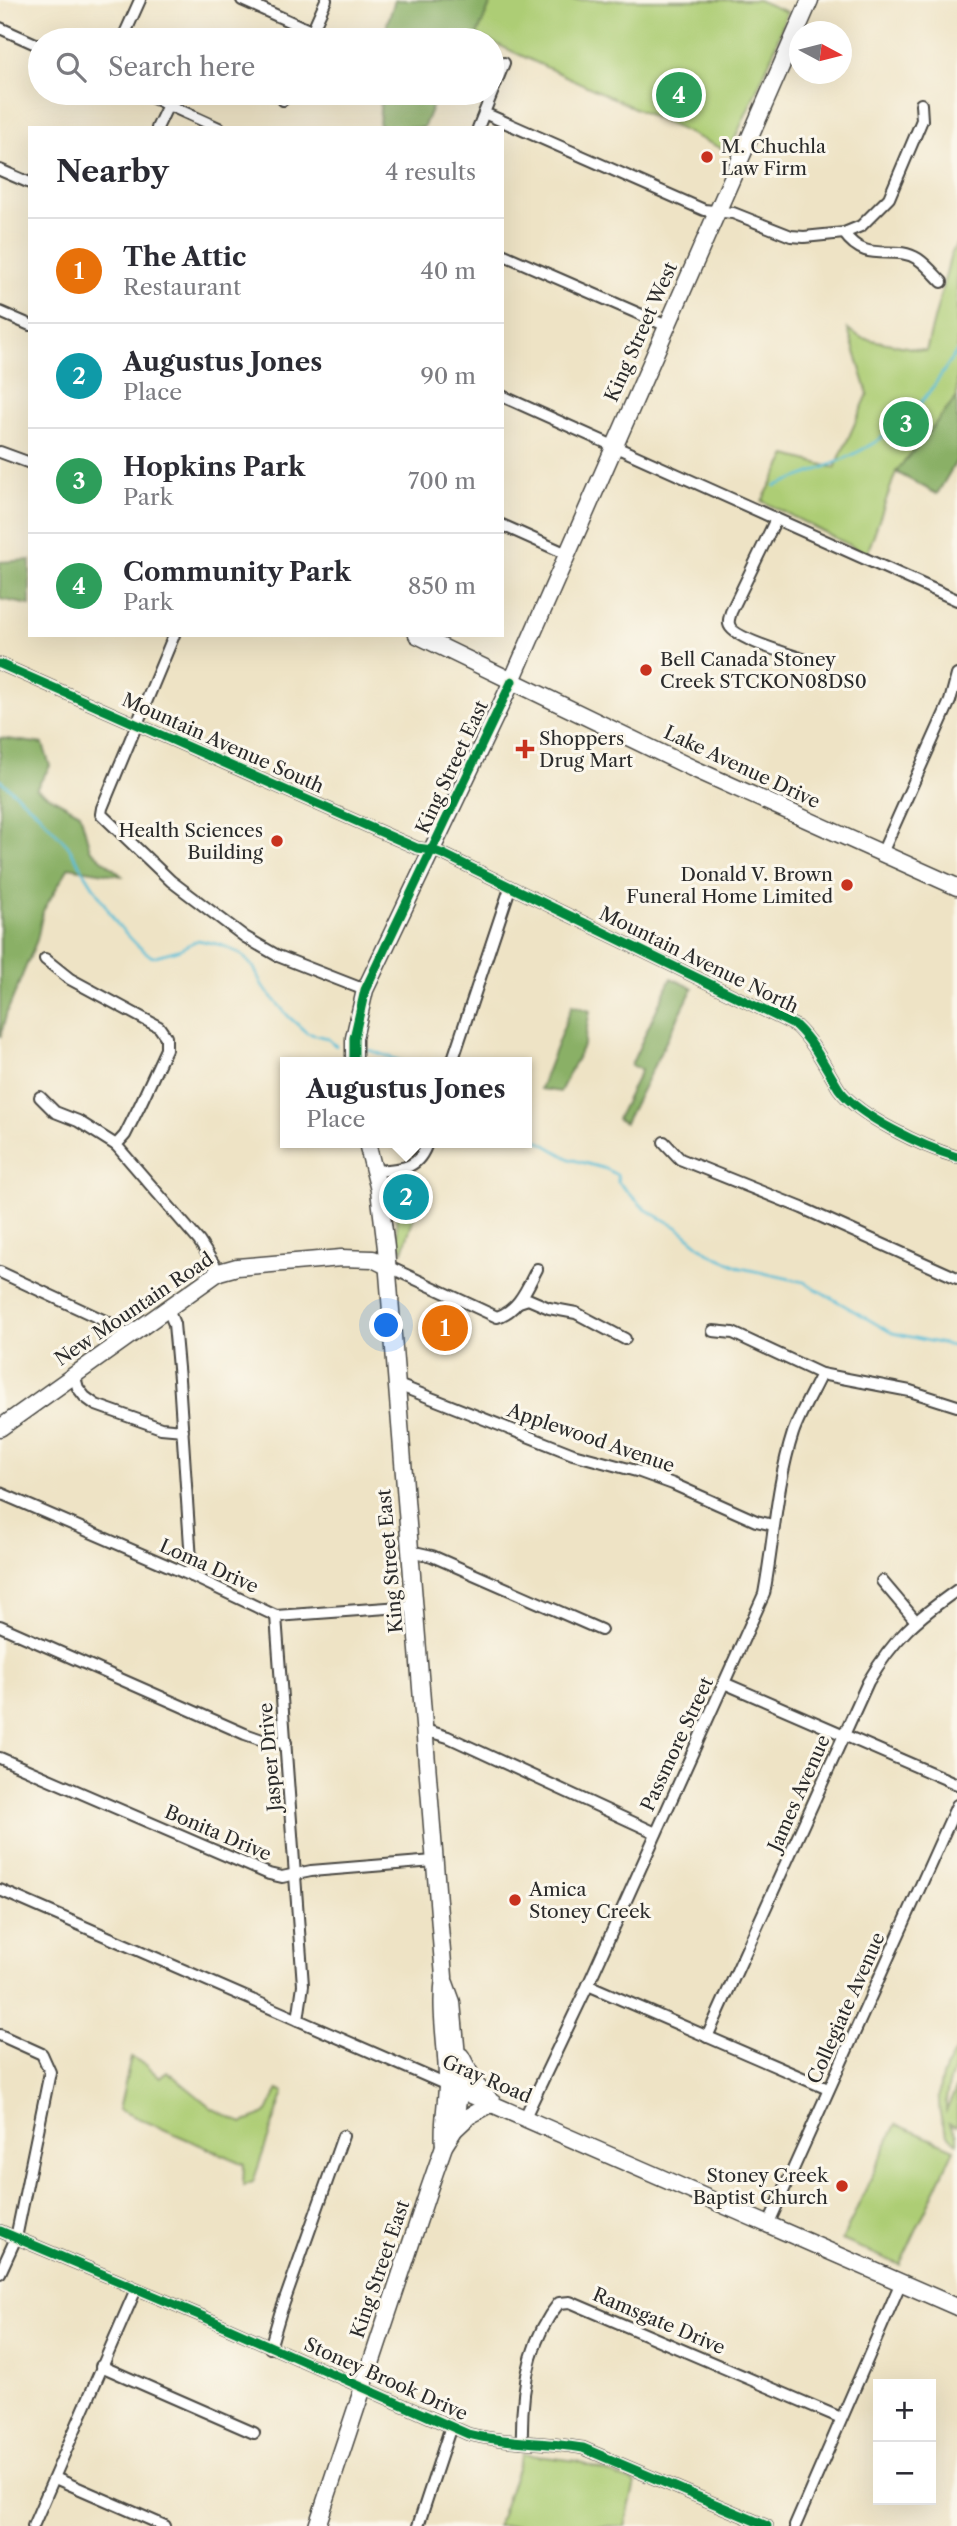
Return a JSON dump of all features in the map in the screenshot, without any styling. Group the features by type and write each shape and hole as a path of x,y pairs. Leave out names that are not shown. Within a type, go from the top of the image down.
{"main road":[{"name":"King Street West","path":"512,681 810,0"},
{"name":"Lake Avenue Drive","path":"421,637 691,768 957,887"},
{"name":"King Street East","path":"354,1057 354,1038 365,990 512,681"},
{"name":"King Street East","path":"317,2526 362,2387 449,2139 442,2129 454,2087 456,2042 452,2001 444,1977 387,1266 379,1190 368,1148"},
{"name":"New Mountain Road","path":"0,1428 219,1272 258,1264 341,1258 373,1259 387,1266"},
{"name":"King Street East","path":"444,1977 440,2001 454,2087"},
{"path":"449,2139 468,2116 493,2103 476,2085 456,2042"},
{"name":"Gray Road","path":"454,2087 957,2307"}],"street":[{"path":"127,28 140,0"},
{"path":"242,0 294,28"},
{"path":"313,28 326,0"},
{"path":"0,28 28,41"},
{"path":"484,113 705,210 733,214 791,236 804,237 844,233 861,226 889,198 922,120 922,104"},
{"path":"158,126 168,105 215,126"},
{"path":"479,126 487,105"},
{"path":"0,170 28,182"},
{"path":"844,233 852,244 867,251 918,259 942,282"},
{"path":"504,255 667,326"},
{"path":"0,312 28,324"},
{"path":"504,397 957,600"},
{"path":"0,452 28,460"},
{"path":"776,519 731,612 729,624 732,630 743,637 806,660"},
{"path":"504,526 567,554"},
{"path":"173,637 101,814 171,881 245,937 278,956 365,990"},
{"name":"Mountain Avenue South","path":"0,664 416,848 432,850"},
{"path":"882,853 950,701 957,675"},
{"name":"Mountain Avenue North","path":"432,850 796,1026 808,1037 841,1091 856,1106 882,1123 957,1157"},
{"path":"454,1057 510,888"},
{"path":"45,959 70,979 105,1000 159,1027 166,1037 166,1049 135,1115 116,1145"},
{"path":"40,1097 55,1112 78,1121 116,1145 199,1241 219,1272"},
{"path":"664,1142 680,1159 802,1208 957,1278"},
{"path":"374,1171 407,1168 423,1155 425,1148"},
{"path":"387,1266 496,1317 505,1315 519,1302 537,1269"},
{"path":"0,1272 116,1326 128,1336"},
{"path":"519,1302 528,1299 549,1308 576,1313 625,1339"},
{"path":"167,1307 175,1335 191,1576"},
{"path":"713,1331 733,1333 821,1374 910,1391 957,1406"},
{"path":"74,1374 78,1388 96,1405 161,1429 183,1430"},
{"name":"Passmore Street","path":"525,2117 588,1985 764,1594 783,1471 794,1429 821,1374"},
{"name":"Applewood Avenue","path":"398,1385 573,1454 673,1483 756,1521 773,1525"},
{"name":"Loma Drive","path":"0,1493 276,1616 415,1606"},
{"path":"410,1551 432,1556 601,1630"},
{"path":"882,1581 915,1620"},
{"name":"James Avenue","path":"707,2037 868,1682 883,1656 915,1620 957,1590"},
{"name":"Jasper Drive","path":"276,1616 303,1985 298,2020"},
{"path":"0,1626 245,1734 265,1741 286,1743"},
{"path":"724,1683 957,1784"},
{"path":"425,1730 448,1737 656,1833"},
{"name":"Bonita Drive","path":"0,1758 251,1868 282,1877 434,1861"},
{"name":"Collegiate Avenue","path":"768,2225 957,1805"},
{"name":"Gray Road","path":"0,1890 454,2087"},
{"path":"588,1985 828,2089"},
{"path":"0,2035 42,2054 50,2073 16,2238 0,2273"},
{"path":"270,2347 343,2136"},
{"name":"Stoney Brook Drive","path":"0,2231 468,2434 493,2440 583,2448 767,2526"},
{"path":"795,2526 901,2282"},
{"path":"33,2526 136,2289"},
{"name":"Ramsgate Drive","path":"522,2442 523,2389 543,2329 559,2303 570,2302 841,2418"},
{"path":"101,2366 254,2433"},
{"path":"418,2526 451,2426"},
{"path":"55,2477 165,2526"}],"green space":[{"path":"395,0 492,0 480,28 387,28"},
{"path":"435,0 758,0 787,12 772,56 729,152 504,48 504,28 469,28"},
{"path":"380,105 433,105 424,126 379,126"},
{"path":"957,243 957,460 937,494 896,472 867,554 762,501 787,455 835,468 868,394 848,329 862,338 926,351 951,254"},
{"path":"957,397 957,460 937,494 896,472"},
{"path":"28,560 28,605 0,599 0,562"},
{"path":"0,738 43,744 50,766 36,789 80,813 90,849 122,876 69,867 43,911 37,940 7,1012 0,1038"},
{"path":"671,978 693,988 625,1123 617,1119 641,1070 631,1065"},
{"path":"572,1005 590,1011 584,1044 560,1092 540,1089"},
{"path":"408,1177 425,1181 403,1251 398,1242 393,1180"},
{"path":"957,2049 946,2111 957,2087 957,2126 949,2123 957,2134 957,2143 941,2119 939,2099 945,2069"},
{"path":"131,2057 146,2065 160,2078 167,2071 213,2109 242,2123 266,2114 278,2089 284,2092 253,2182 243,2186 244,2164 119,2110"},
{"path":"896,2124 954,2149 900,2265 842,2240"},
{"path":"522,2454 577,2461 635,2483 625,2526 497,2526"}],"waterway":[{"path":"775,486 840,461 886,435 917,408 957,351"},
{"path":"0,780 39,814 68,846 117,924 152,957 178,950 198,940 222,945 242,955 254,968 263,987 307,1033 327,1038 336,1046"},
{"path":"369,1050 389,1057"},
{"path":"532,1137 570,1159 606,1169 617,1175 618,1182 645,1209 677,1227 707,1252 741,1268 804,1282 892,1333 957,1347"}],"cycle path":[{"path":"0,664 417,848 445,855 796,1026 848,1100 876,1120 910,1138 957,1157"},
{"path":"354,1057 354,1038 365,990 512,681"},
{"path":"0,2231 204,2317 468,2434 583,2448 767,2526"}],"place":[{"name":"Community Park","path":"679,95"},
{"name":"M. Chuchla Law Firm","path":"707,157"},
{"name":"Hopkins Park","path":"906,424"},
{"name":"Bell Canada Stoney Creek STCKON08DS0","path":"646,670"},
{"name":"Shoppers Drug Mart","path":"525,749"},
{"name":"Health Sciences Building","path":"277,841"},
{"name":"Donald V. Brown Funeral Home Limited","path":"847,885"},
{"name":"Augustus Jones","path":"406,1197"},
{"name":"The Attic","path":"445,1328"},
{"name":"Amica Stoney Creek","path":"515,1900"},
{"name":"Stoney Creek Baptist Church","path":"842,2186"}]}
